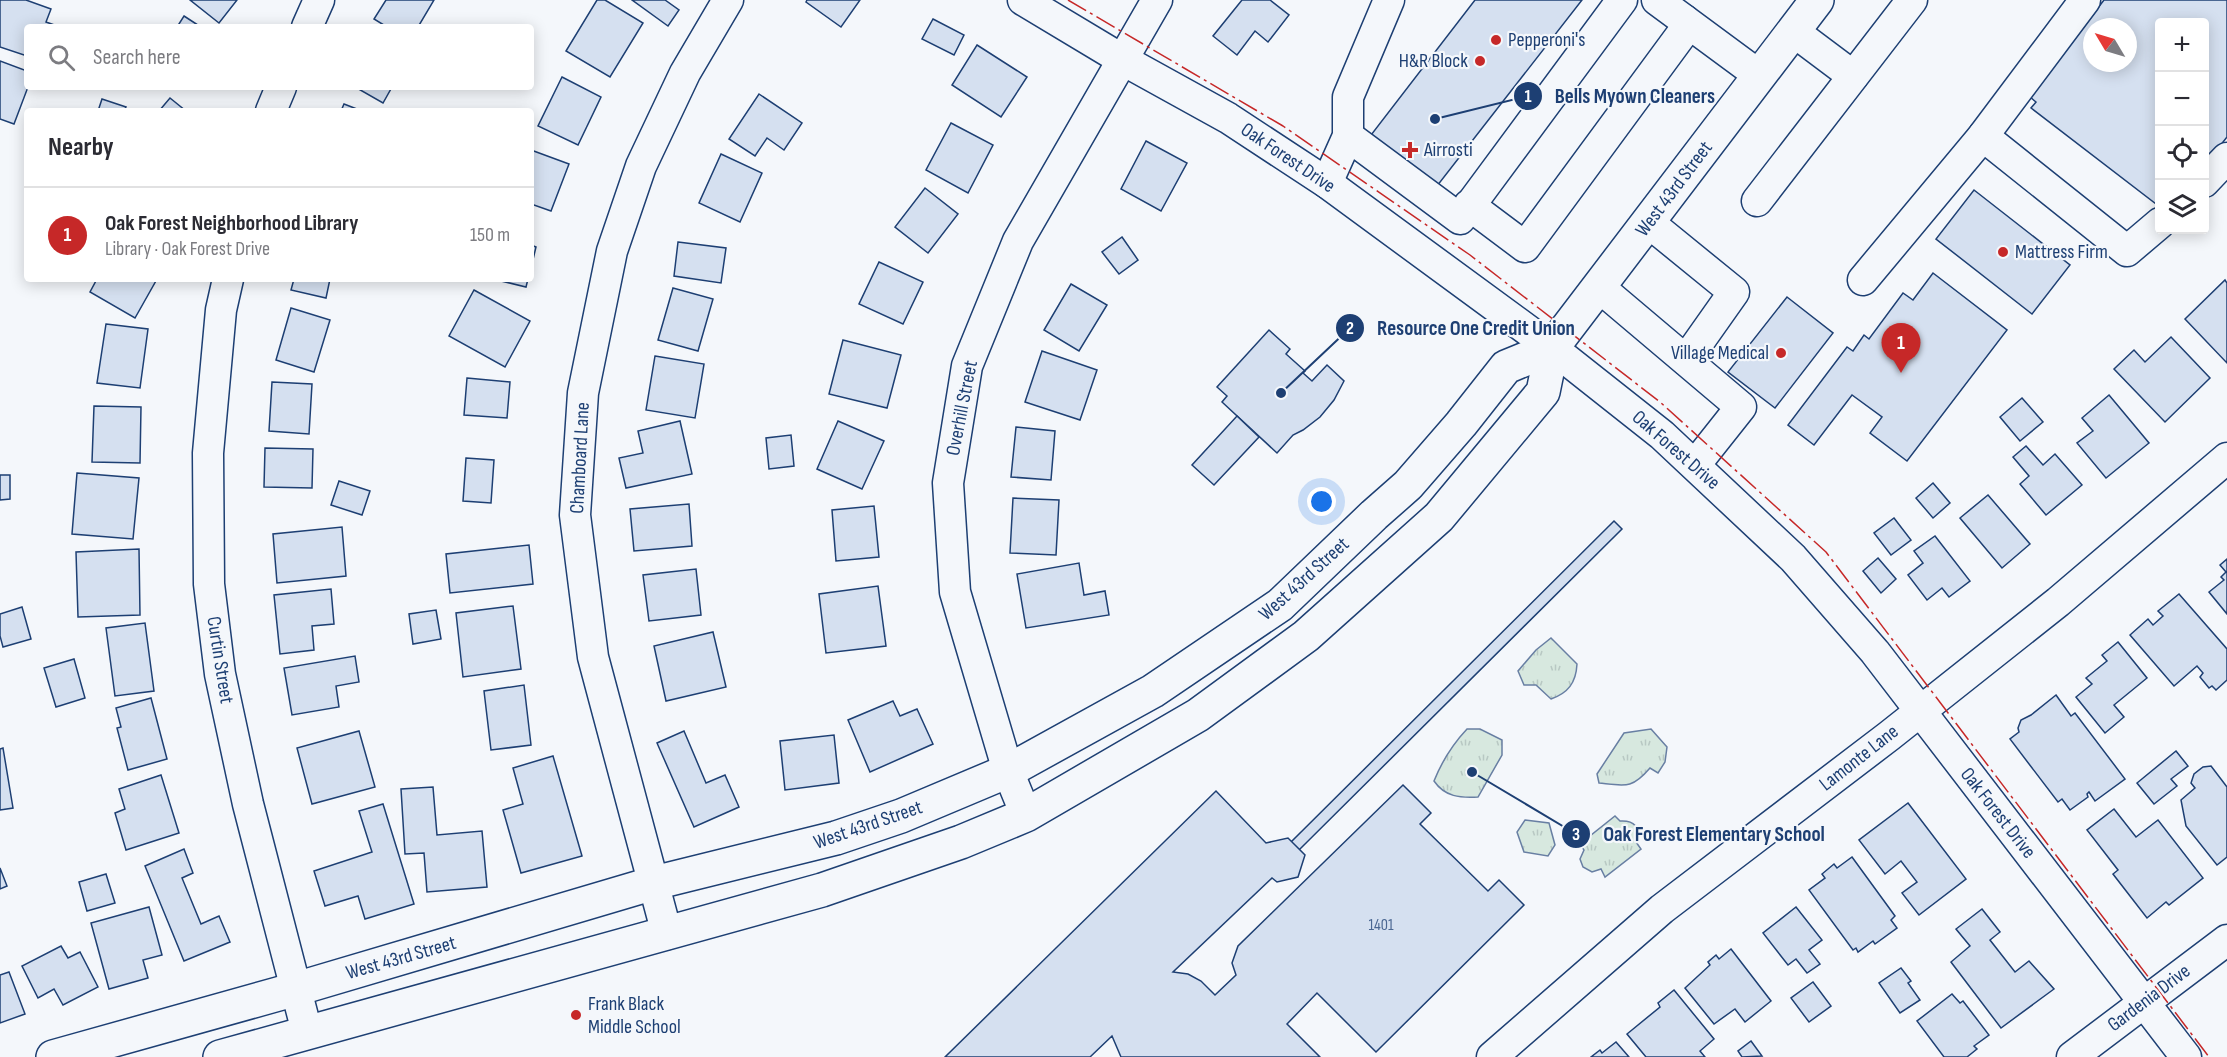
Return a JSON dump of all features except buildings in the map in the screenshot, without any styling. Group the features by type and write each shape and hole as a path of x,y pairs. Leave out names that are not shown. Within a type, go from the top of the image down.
{"main road":[{"name":"West 43rd Street","path":"220,1057 822,890 961,842 1026,814 1198,715 1306,636 1439,517 1543,393 1552,348 1816,0"},
{"name":"West 43rd Street","path":"53,1057 296,989 654,883 836,838 901,816 1008,771 1153,691 1280,605 1408,484 1461,424 1506,367 1552,348"}],"street":[{"path":"308,24 319,0"},
{"name":"Chamboard Lane","path":"667,934 593,657 575,515 583,393 612,251 641,166 685,73 728,0"},
{"name":"Oak Forest Drive","path":"1023,0 1123,60 1228,118 1327,183 1552,348 1662,435 1793,558 1875,652 1918,711 2186,1057"},
{"name":"Overhill Street","path":"1026,814 1008,771 955,592 948,483 967,366 1018,241 1157,0"},
{"path":"1327,183 1348,136 1348,98 1389,0"},
{"path":"1430,258 1622,0"},
{"path":"1658,0 1760,76"},
{"path":"1757,201 1912,0"},
{"path":"1863,280 1983,136 2085,0"},
{"path":"1348,136 1465,212 1525,247 1684,31 1684,20"},
{"path":"1793,31 1853,76"},
{"path":"272,108 280,90"},
{"path":"1983,136 2127,251 2155,227"},
{"path":"2207,180 2227,158"},
{"path":"1648,222 1734,292 1686,360"},
{"name":"Curtin Street","path":"227,282 221,310 208,453 208,584 220,674 248,804 307,1032"},
{"path":"1599,287 1741,407 1695,465"},
{"name":"Lamonte Lane","path":"1492,1057 1662,909 1889,736 2058,602 2227,458"},
{"name":"Gardenia Drive","path":"2072,1057 2227,940"}],"green space":[{"path":"1551,638 1577,664 1573,682 1562,694 1551,699 1536,685 1524,685 1518,671 1536,650"},
{"path":"1467,729 1480,729 1502,740 1502,755 1478,797 1453,795 1443,790 1434,781 1448,754"},
{"path":"1651,729 1667,747 1665,762 1658,773 1650,768 1633,783 1616,785 1599,783 1597,774 1624,733"},
{"path":"1615,816 1620,821 1633,823 1637,828 1636,842 1641,849 1605,877 1601,869 1592,872 1583,867 1580,859 1584,850 1580,844"},
{"path":"1525,820 1549,823 1555,845 1548,856 1524,852 1517,832"}],"power":[{"path":"1068,0 1283,126 1470,255 1660,402 1826,552 2209,1057"}],"place":[{"name":"Pepperoni's","path":"1496,40"},
{"name":"H&R Block","path":"1480,61"},
{"name":"Bells Myown Cleaners","path":"1435,119"},
{"name":"Airrosti","path":"1410,150"},
{"name":"Mattress Firm","path":"2003,252"},
{"name":"Village Medical","path":"1781,353"},
{"name":"Oak Forest Neighborhood Library","path":"1901,373"},
{"name":"Resource One Credit Union","path":"1281,393"},
{"name":"Oak Forest Elementary School","path":"1472,772"},
{"name":"Frank Black Middle School","path":"576,1015"}]}
